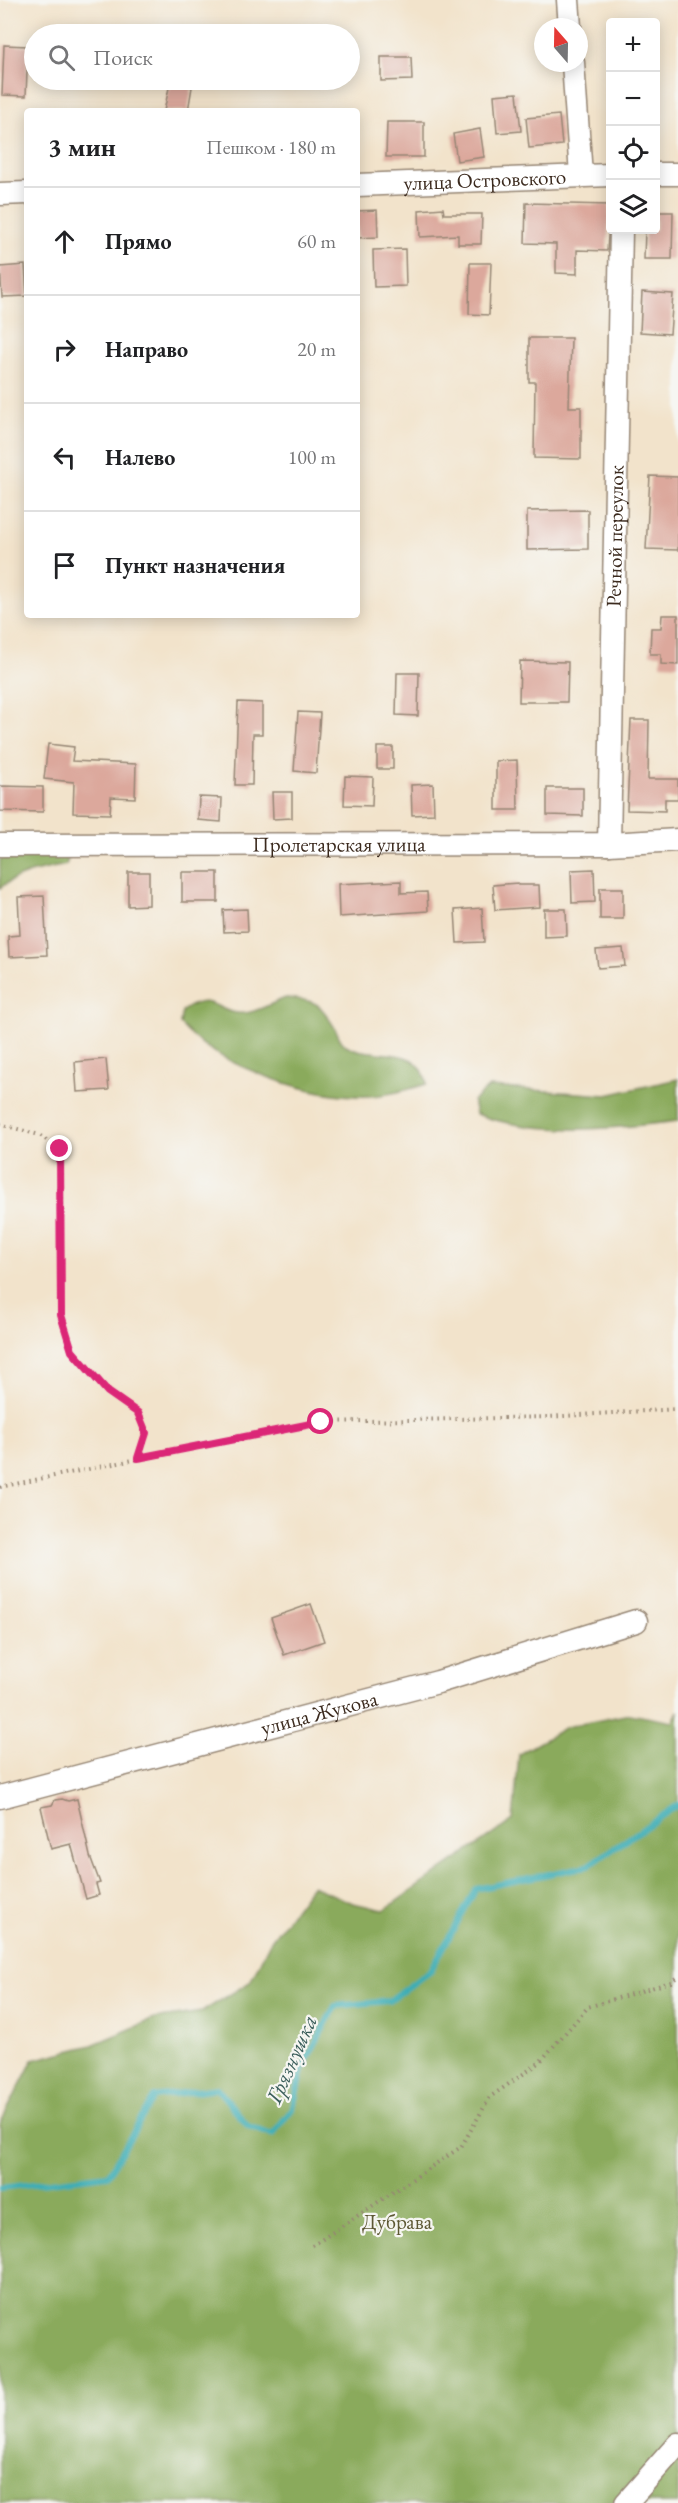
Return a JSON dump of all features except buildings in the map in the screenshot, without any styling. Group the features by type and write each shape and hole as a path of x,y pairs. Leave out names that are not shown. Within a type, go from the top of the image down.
{"street":[{"path":"568,0 569,18"},
{"path":"574,72 580,175"},
{"path":"660,174 678,174"},
{"name":"улица Островского","path":"360,185 606,175"},
{"path":"0,194 24,193"},
{"name":"Речной переулок","path":"609,844 621,234"},
{"name":"Пролетарская улица","path":"0,845 609,844 678,840"},
{"name":"улица Жукова","path":"0,1797 438,1682 636,1621"},
{"path":"626,2503 678,2444"}],"path":[{"path":"0,1124 39,1135 60,1149 61,1315 72,1351 108,1392 138,1413 146,1433 138,1458"},
{"path":"0,1487 321,1422 547,1417 678,1409"},
{"path":"312,2246 462,2147 490,2097 539,2063 588,2007 671,1982 678,1976"}],"green space":[{"path":"37,852 54,853 68,859 66,865 23,875 0,888 0,859"},
{"path":"286,998 312,1002 321,1008 341,1041 346,1045 357,1050 394,1054 414,1062 422,1070 427,1084 373,1096 310,1090 236,1064 214,1052 180,1024 182,1011 201,1002 236,1013 245,1013"},
{"path":"678,1079 678,1121 653,1124 576,1129 525,1126 476,1114 473,1101 489,1087 607,1095"},
{"name":"Дубрава","path":"678,1711 678,2503 0,2503 0,2124 33,2060 92,2045 154,2019 202,2012 250,1982 270,1942 312,1886 353,1903 384,1910 513,1820 519,1754 566,1727 630,1714 673,1722"}],"waterway":[{"name":"Грязнушка","path":"0,2188 108,2175 154,2097 217,2088 248,2126 272,2135 293,2108 302,2069 335,2006 389,2001 431,1970 476,1889 588,1866 678,1805"}],"route":[{"path":"60,1149 61,1315 72,1351 108,1392 138,1413 146,1433 138,1458 321,1422"}]}
